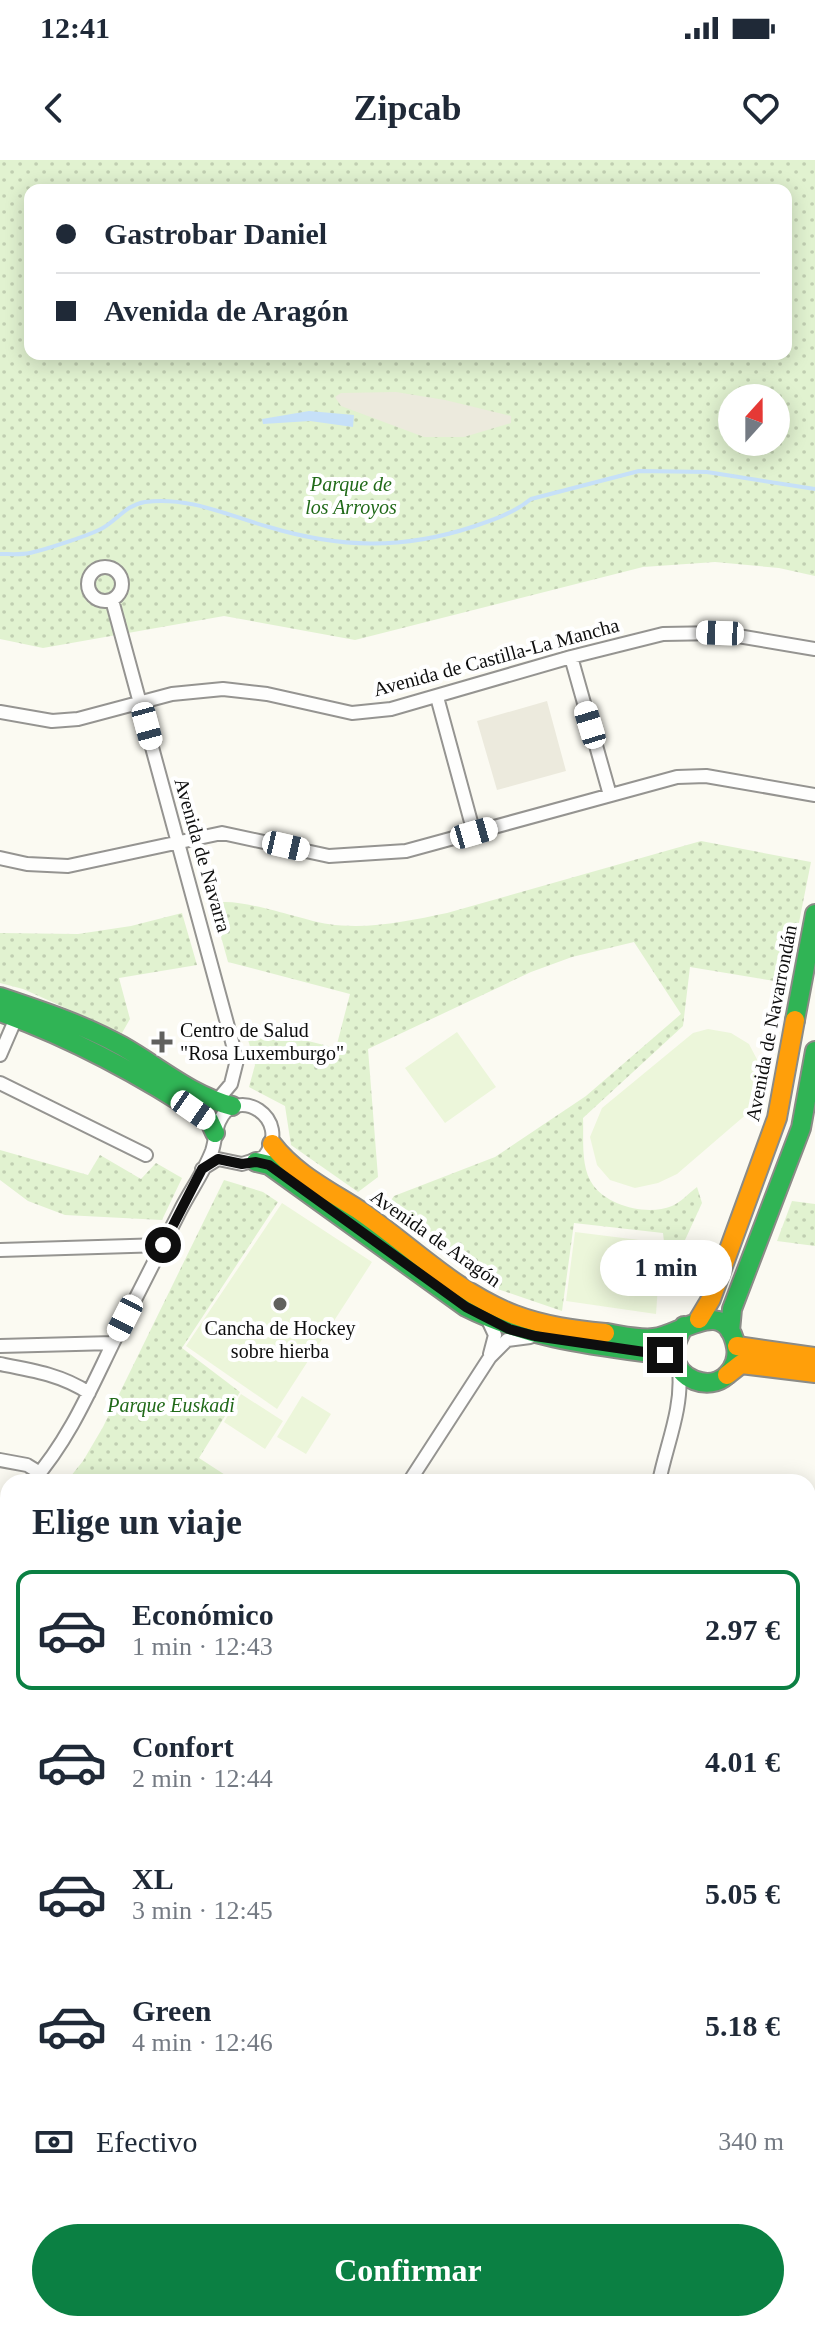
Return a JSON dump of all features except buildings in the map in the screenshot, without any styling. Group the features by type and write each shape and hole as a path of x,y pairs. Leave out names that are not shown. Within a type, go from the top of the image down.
{"main road":[{"name":"Avenida de Navarrondán","path":"692,1322 711,1299 776,1123 809,984 815,914"},
{"path":"0,997 44,1011 122,1047 186,1088 233,1105"},
{"path":"8,1015 118,1061 209,1120 215,1136"},
{"path":"718,1380 735,1363 732,1309 804,1129 815,1051"},
{"path":"776,1123 784,1134 804,1129"},
{"name":"Avenida de Aragón","path":"272,1144 287,1162 491,1304 540,1322 652,1339 665,1337 692,1322"},
{"name":"Avenida de Aragón","path":"256,1162 269,1165 488,1320 535,1336 676,1364"},
{"path":"815,1357 733,1338 716,1321 692,1322 674,1339 676,1364 693,1382 718,1380 741,1364 815,1373"}],"street":[{"name":"Avenida de Navarra","path":"112,600 228,1019 237,1060 235,1075"},
{"name":"Avenida de Castilla-La Mancha","path":"0,712 52,721 78,719 172,694 223,689 267,694 352,713 391,709 663,634 720,633 815,649"},
{"path":"571,657 610,795"},
{"path":"437,697 474,833"},
{"path":"0,858 27,864 68,866 222,833 329,856 406,851 677,777 706,776 815,795"},
{"path":"0,1055 8,1015"},
{"path":"202,1169 218,1159 242,1164 256,1162 264,1157 272,1144 273,1129 269,1120 233,1105 224,1095 235,1075"},
{"path":"38,1474 59,1447 89,1393 202,1169 224,1112 242,1098 235,1075"},
{"path":"0,1083 146,1155"},
{"path":"215,1136 219,1150 233,1162"},
{"path":"0,1250 163,1245"},
{"path":"488,1320 495,1335 490,1357"},
{"path":"414,1474 490,1357 507,1340 535,1336"},
{"path":"0,1346 113,1343"},
{"path":"42,1371 47,1360 45,1345"},
{"path":"0,1364 42,1371 89,1393"},
{"path":"661,1474 681,1385 676,1364"},
{"path":"678,1406 692,1389 718,1380"},
{"path":"0,1460 27,1465 34,1474"}],"green space":[{"name":"Parque de los Arroyos","path":"0,160 815,160 815,576 779,568 715,562 643,567 355,640 224,616 43,648 0,639"},
{"path":"701,841 811,862 787,983 690,967 683,1026 583,1118 586,1170 593,1185 608,1199 629,1207 662,1209 675,1205 697,1187 702,1203 668,1277 663,1233 574,1223 562,1311 486,1285 385,1209 394,1196 495,1157 586,1096 681,1014 634,942 572,957 531,972 368,1049 378,1177 358,1192 291,1145 285,1106 249,1087 255,1065 244,1025 336,1048 350,994 228,962 212,904 252,905 343,926 388,924 447,913"},
{"path":"182,913 197,965 119,978 130,1019 122,1033 23,989 0,983 0,933 78,934 131,926"},
{"path":"708,1029 731,1033 749,1044 763,1071 760,1092 749,1112 677,1174 658,1183 635,1188 610,1180 597,1165 590,1137 602,1108 693,1033"},
{"path":"457,1032 496,1087 445,1123 405,1068"},
{"path":"0,1150 88,1175 100,1155 141,1179 156,1163 182,1178 162,1220 65,1215 28,1201 0,1180"},
{"name":"Parque Euskadi","path":"224,1180 263,1192 278,1202 182,1348 240,1392 199,1458 224,1474 72,1474 103,1427"},
{"path":"792,1201 815,1204 815,1246 777,1241"},
{"name":"Cancha de Hockey sobre hierba","path":"282,1203 372,1262 277,1409 186,1346"},
{"path":"575,1232 655,1242 650,1284 658,1286 656,1314 566,1301"},
{"path":"241,1394 283,1421 265,1449 224,1422"},
{"path":"302,1396 331,1414 306,1454 277,1437"}],"shaded area":[{"path":"396,392 511,416 511,423 464,437 424,437 341,406 335,397 341,393"},
{"path":"547,701 566,771 497,790 477,721"}],"water":[{"path":"309,411 354,415 353,427 310,421 263,424 262,419"}],"waterway":[{"path":"0,554 30,553 75,539 105,527 132,507 145,502 193,504 295,534 370,544 421,540 472,527 503,516 531,499 639,471 707,472 815,489"}],"traffic: fast":[{"path":"795,1020 815,914"},
{"path":"0,997 93,1031 188,1088 232,1106"},
{"path":"0,1012 82,1046 159,1088 209,1120 215,1133"},
{"path":"730,1331 732,1309 801,1128 815,1051"},
{"path":"256,1162 269,1165 466,1307 541,1334 672,1356"},
{"path":"605,1333 654,1338 677,1331 689,1326 701,1322 713,1320 723,1323 731,1331 736,1347 735,1362 727,1375 720,1380 703,1382 681,1371 675,1351 677,1340 680,1333 682,1330 684,1326"}],"traffic: slow":[{"path":"699,1319 711,1299 777,1118 795,1020"},
{"path":"272,1144 301,1173 359,1210 453,1281 493,1306 526,1319 605,1333"},
{"path":"737,1346 815,1357"},
{"path":"727,1375 741,1364 815,1373"}],"place":[{"name":"Centro de Salud \"Rosa Luxemburgo\"","path":"162,1042"},
{"name":"Cancha de Hockey sobre hierba","path":"280,1304"}],"route":[{"path":"163,1245 202,1169 218,1159 242,1164 256,1162 269,1165 488,1320 535,1336 665,1355"}]}
